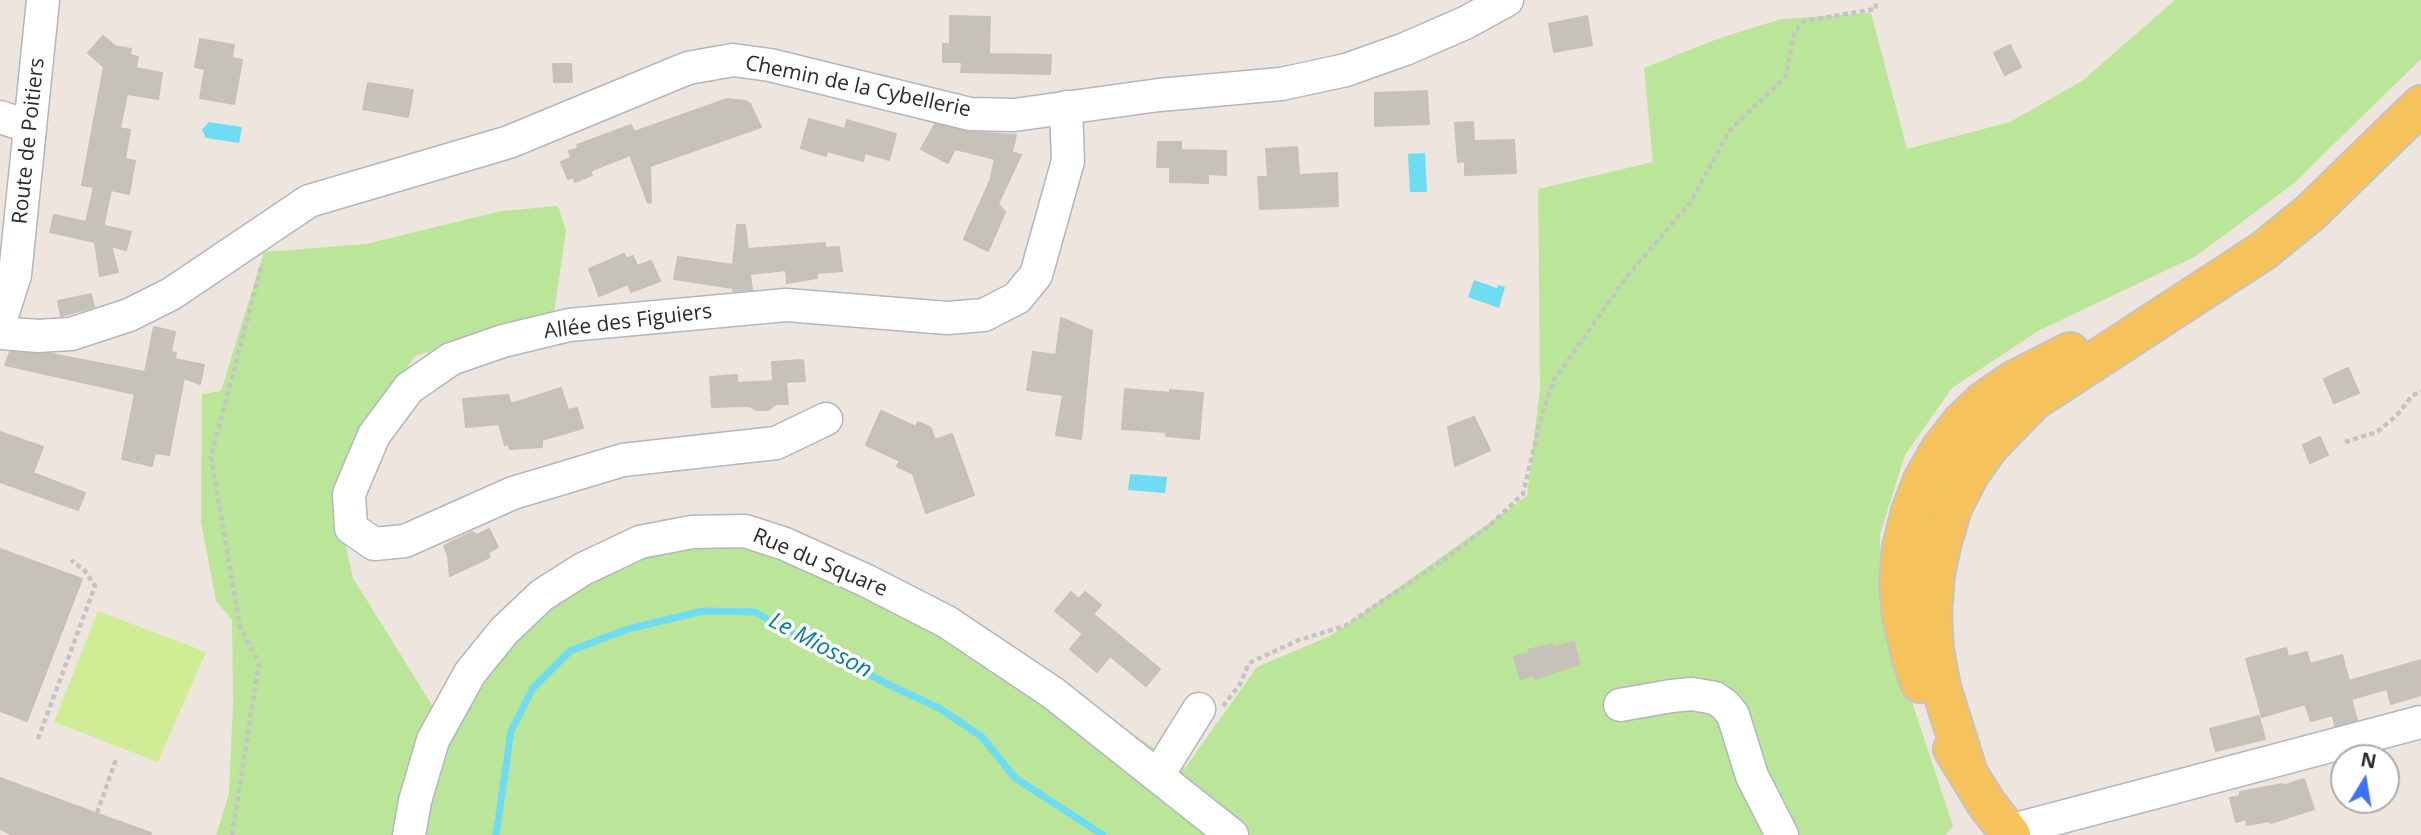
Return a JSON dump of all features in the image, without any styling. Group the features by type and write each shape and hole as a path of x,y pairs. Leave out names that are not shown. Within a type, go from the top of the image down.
{"main road":[{"path":"2000,831 1967,770 1940,729 1911,655 1902,616 1899,582 1902,547 1911,511 1923,480 1940,450 1962,422 1984,401 2015,380 2055,359 2172,309 2263,251 2310,213 2421,105"}],"street":[{"name":"Route de Poitiers","path":"0,321 15,275 43,0"},
{"name":"Chemin de la Cybellerie","path":"0,332 38,336 71,334 129,315 171,294 309,201 509,142 688,68 733,60 770,65 970,114 1014,115 1159,95 1281,84 1346,70 1405,49 1465,23 1507,0"},
{"name":"Allée des Figuiers","path":"826,419 776,443 623,460 513,493 405,541 374,544 351,528 349,494 374,435 409,388 451,359 503,341 569,325 786,305 947,318 984,315 1017,298 1036,275 1068,162 1066,107"},
{"path":"0,117 30,127"},
{"name":"Rue du Square","path":"409,835 415,801 433,740 470,673 504,631 541,595 583,569 640,542 692,531 745,531 785,544 947,622 1053,693 1232,835"},
{"path":"1620,705 1692,694 1714,698 1725,705 1733,715 1752,776 1782,835"},
{"path":"1158,775 1210,709"},
{"path":"2000,831 2036,824 2421,722"}],"path":[{"path":"1210,709 1240,684 1249,663 1299,640 1345,626 1480,533 1523,494 1542,414 1554,380 1628,275 1690,203 1730,130 1786,76 1794,33 1804,21 1876,9 1875,0"},
{"path":"232,835 259,663 240,627 211,457 272,226"},
{"path":"2345,442 2377,432 2397,415 2412,396 2421,391"},
{"path":"38,739 94,586 85,571 71,560"},
{"path":"97,813 116,760"}],"green space":[{"path":"2175,0 2421,0 2421,59 2293,184 2196,256 2038,331 1952,388 1905,455 1880,534 1883,614 1953,826 1945,835 216,835 229,794 233,703 232,620 216,601 201,522 202,394 221,391 264,252 366,244 501,211 558,206 566,231 554,313 415,356 349,456 339,516 353,578 435,710 580,554 663,519 742,518 947,614 1185,768 1257,667 1332,635 1527,496 1540,388 1538,189 1653,162 1644,68 1717,39 1781,19 1871,13 1907,149 2010,122 2082,81"},
{"path":"98,611 206,652 158,762 54,722"}],"water":[{"path":"209,122 242,127 239,143 206,138 202,130"},
{"path":"1425,153 1427,192 1410,192 1408,154"},
{"path":"1474,280 1497,288 1498,285 1505,287 1499,308 1468,297"},
{"path":"1130,474 1167,477 1165,493 1128,490"}],"building":[{"path":"950,16 990,17 989,54 1051,55 1050,74 961,72 962,62 943,62 943,44 950,44"},
{"path":"1587,16 1592,45 1554,52 1549,24"},
{"path":"103,36 115,46 131,49 130,55 138,57 136,68 162,73 158,99 127,94 120,128 130,130 125,159 135,161 129,194 111,190 104,223 105,226 131,232 126,250 111,246 118,272 100,276 95,242 50,232 54,215 86,222 94,187 82,185 104,67 88,53"},
{"path":"200,39 234,45 232,58 242,60 234,104 200,98 205,69 195,67"},
{"path":"2010,45 2021,67 2005,75 1994,53"},
{"path":"553,64 571,64 572,82 554,82"},
{"path":"368,83 413,90 408,117 363,109"},
{"path":"1427,91 1429,124 1375,126 1375,93"},
{"path":"727,99 750,104 761,127 650,166 651,202 648,203 630,155 590,171 592,175 575,182 573,177 568,179 561,162 571,158 569,151 579,148 577,145 631,125 634,132"},
{"path":"809,119 845,129 847,120 896,134 889,160 865,153 863,161 827,151 826,156 801,148"},
{"path":"1473,122 1474,141 1514,140 1516,173 1465,175 1465,161 1458,162 1455,123"},
{"path":"935,124 969,132 1016,135 1012,152 1021,155 998,204 1005,212 988,251 964,239 990,181 995,159 955,149 948,163 921,149"},
{"path":"1158,142 1181,142 1181,150 1226,151 1226,175 1208,174 1208,183 1170,182 1170,167 1157,167"},
{"path":"1297,147 1299,175 1337,173 1338,206 1260,209 1258,177 1268,177 1266,149"},
{"path":"737,225 745,225 748,249 825,243 825,248 839,247 842,271 817,273 817,278 787,283 786,270 750,274 752,290 733,291 733,288 674,279 678,257 733,265"},
{"path":"624,254 626,259 633,256 637,266 651,261 660,281 631,292 628,284 599,296 589,269"},
{"path":"91,294 94,307 61,316 58,301"},
{"path":"1061,318 1092,331 1081,439 1056,435 1063,395 1027,390 1033,352 1056,355"},
{"path":"154,327 175,332 171,352 176,353 175,359 204,365 200,384 184,378 169,455 155,453 152,466 122,459 135,394 5,365 10,352 51,354 145,372"},
{"path":"803,360 805,381 786,382 788,404 776,404 768,410 756,410 749,406 712,407 710,377 737,375 737,383 773,381 772,362"},
{"path":"2348,368 2359,393 2334,403 2324,379"},
{"path":"561,388 568,410 577,408 583,428 542,440 542,447 510,449 509,444 505,445 499,424 466,427 463,399 508,395 511,404"},
{"path":"1125,389 1203,393 1199,439 1166,436 1167,432 1122,429"},
{"path":"881,411 916,427 918,422 931,428 935,440 952,434 974,495 926,513 913,474 897,466 900,461 866,445"},
{"path":"1474,417 1490,450 1455,466 1448,427"},
{"path":"0,432 43,447 33,473 85,493 78,510 0,482"},
{"path":"2320,437 2328,455 2310,463 2303,445"},
{"path":"489,529 498,547 488,553 490,557 450,576 444,546 472,532 477,535"},
{"path":"0,549 82,579 27,721 0,711"},
{"path":"1071,592 1079,599 1085,592 1101,605 1093,614 1160,669 1146,686 1110,656 1097,672 1070,649 1083,634 1055,611"},
{"path":"1574,642 1579,664 1535,679 1534,675 1520,679 1514,657 1552,644 1553,647"},
{"path":"2286,648 2288,657 2307,652 2310,664 2342,655 2349,681 2421,660 2421,695 2391,704 2387,689 2351,699 2357,720 2335,726 2333,715 2311,721 2305,704 2262,717 2246,659"},
{"path":"2259,716 2265,739 2216,751 2210,729"},
{"path":"0,778 151,833 13,835 0,829"},
{"path":"2304,779 2314,809 2271,823 2247,825 2246,819 2236,822 2230,798 2240,796 2240,792 2282,784 2283,786"}],"waterway":[{"name":"Le Miosson","path":"496,835 511,731 533,688 570,651 628,629 703,611 755,612 889,685 939,708 982,737 1015,778 1103,835"}]}
